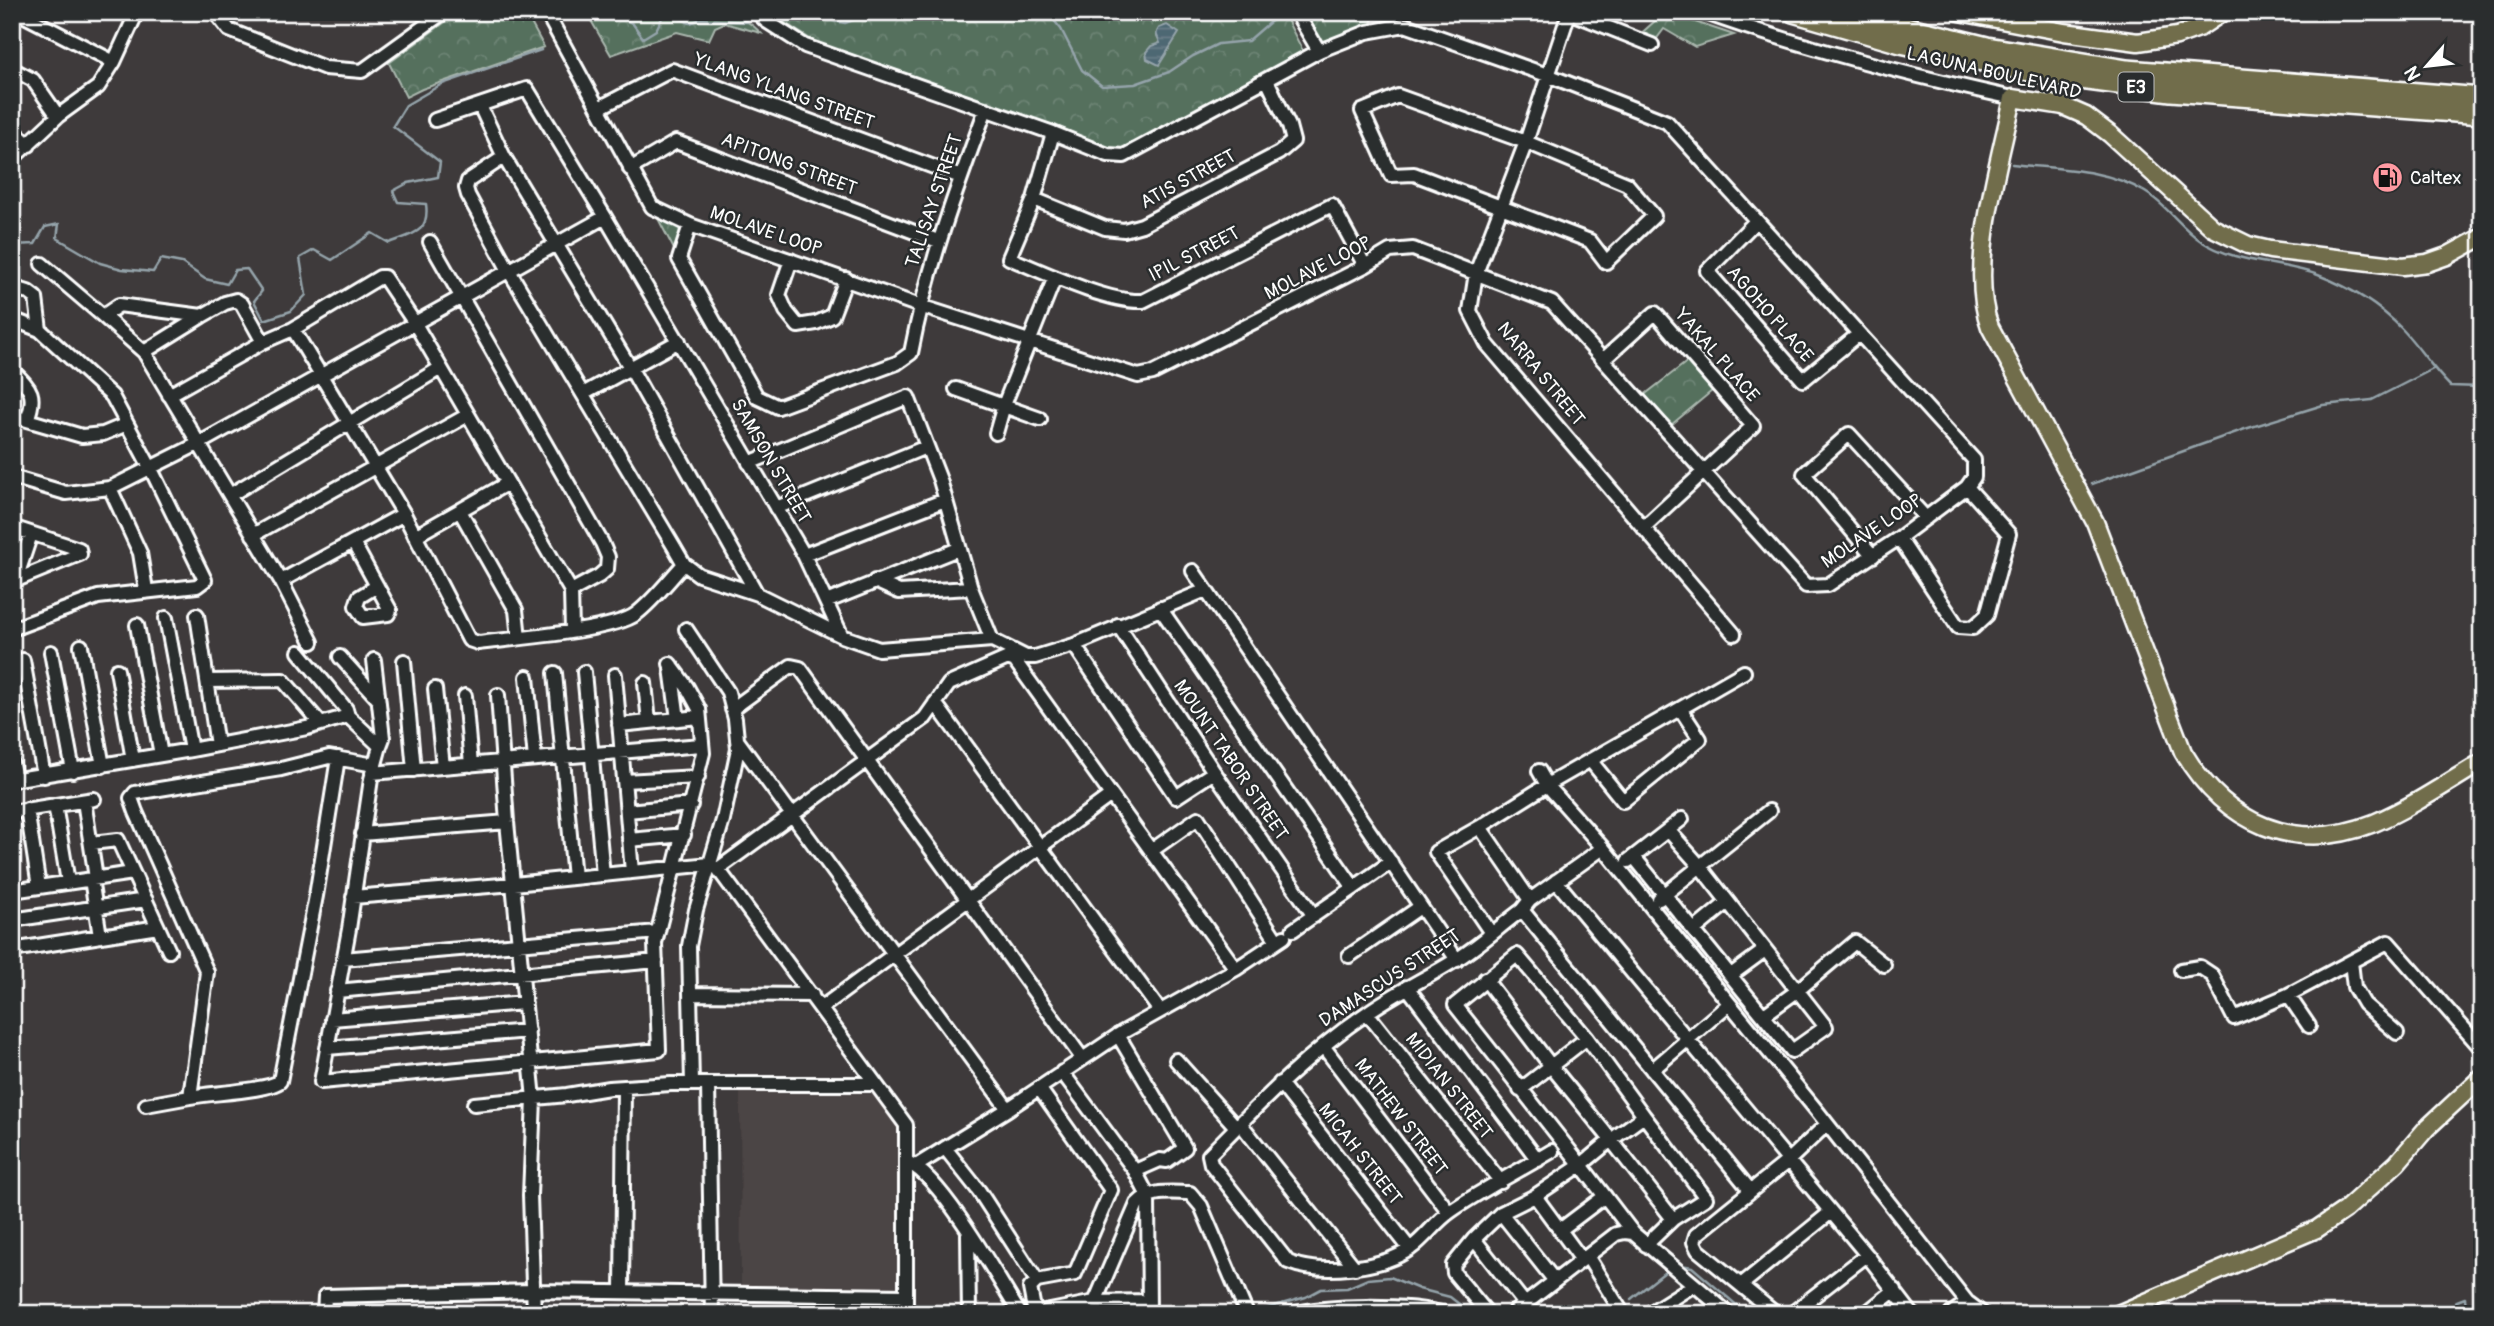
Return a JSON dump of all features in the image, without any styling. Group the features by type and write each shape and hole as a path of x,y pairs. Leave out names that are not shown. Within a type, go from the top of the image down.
{"highway":[{"name":"E3","path":"1793,12 1913,46 2065,77 2171,91 2482,114"},
{"name":"E3","path":"1844,12 1987,47 2127,70 2482,98"}],"main road":[{"path":"1960,12 2064,32 2150,42 2187,33 2223,12"},
{"name":"LAGUNA BOULEVARD","path":"2013,98 2063,106 2086,116 2111,135 2213,228 2248,245 2284,252 2403,266 2427,263 2447,256 2482,237"},
{"path":"2013,98 1984,243 1981,280 1985,316 2095,522 2176,737 2200,778 2218,798 2252,821 2283,831 2322,835 2375,822 2482,762"},
{"path":"2118,1314 2317,1229 2345,1210 2397,1163 2426,1129 2482,1077"}],"street":[{"path":"17,12 32,16 114,62"},
{"path":"12,159 58,116 98,86 114,62 137,12"},
{"path":"218,12 229,30 325,68 362,72 444,12"},
{"name":"MOLAVE LOOP","path":"546,12 652,207 690,225 920,306 1138,376 1153,373 1390,251 1413,248 1552,303 1806,586 1828,585 1899,538 1967,487"},
{"path":"757,12 766,22 805,46 1108,155 1124,156 1319,51 1367,32 1405,25 1550,76 1667,122 1974,460 1974,477 1967,487 2009,534 1987,615 1973,628 1958,627 1899,538"},
{"path":"1296,12 1319,51"},
{"path":"1405,25 1409,12"},
{"path":"1569,12 1652,45"},
{"name":"NARRA STREET","path":"1569,12 1550,76 1476,273 1471,311 1488,344 1734,634"},
{"name":"LAGUNA BOULEVARD","path":"1703,12 1772,37 1857,62 2013,98"},
{"path":"12,69 33,80 58,116"},
{"name":"YLANG YLANG STREET","path":"599,108 672,70 961,177"},
{"name":"ATIS STREET","path":"1034,199 1105,228 1124,230 1142,225 1279,153 1293,141 1289,126 1267,80"},
{"name":"SAMSON STREET","path":"480,106 527,89 804,555 842,636"},
{"path":"1398,96 1526,142 1628,184 1654,216 1606,262 1590,241 1414,174 1391,175 1362,111 1398,96"},
{"path":"435,120 480,106 504,157 631,369 757,594"},
{"name":"TALISAY STREET","path":"690,225 679,259 757,397 778,407 897,363 911,353 920,306 938,241 986,109"},
{"path":"12,129 29,145"},
{"name":"IPIL STREET","path":"1053,133 1034,199 1009,258 1128,302 1143,301 1332,205 1365,266"},
{"name":"APITONG STREET","path":"630,169 676,142 938,241"},
{"path":"504,157 468,181 466,188 508,269 684,564 699,575 757,594 842,636 879,649 992,640 1026,657 1035,657 1074,645 1206,590"},
{"path":"12,477 66,493 110,488 198,444 605,217"},
{"name":"AGOHO PLACE","path":"1756,221 1707,271 1802,380 1859,334"},
{"path":"430,242 603,543 608,557 607,569 570,591"},
{"path":"791,260 779,295 786,311 798,326 816,323 832,316 845,279"},
{"path":"43,264 144,352 281,580 312,642"},
{"path":"169,395 384,277 414,322 570,591 572,631"},
{"path":"996,433 1004,405 1055,277"},
{"path":"12,287 28,292 36,298 40,330"},
{"path":"144,352 202,316 236,300 242,304 263,342"},
{"path":"103,316 119,305 202,316"},
{"name":"YAKAL PLACE","path":"1603,360 1655,313 1753,426 1644,527"},
{"path":"12,319 40,330 112,396 205,580 197,586 98,597 12,629"},
{"path":"293,328 404,514 469,640 478,643 519,638 620,621 635,615 684,564"},
{"path":"583,394 679,341"},
{"path":"230,495 439,369"},
{"path":"12,370 33,397 27,421"},
{"path":"956,389 1040,419"},
{"path":"749,463 908,397 940,480 958,549 992,640"},
{"path":"253,535 468,415"},
{"path":"12,416 82,436 103,434 127,424"},
{"path":"1872,556 1804,474 1849,434 1926,518"},
{"path":"776,509 926,447"},
{"path":"415,536 508,483"},
{"path":"110,488 140,553 146,590"},
{"path":"804,555 945,500"},
{"path":"460,511 516,610 519,638"},
{"path":"281,580 404,514"},
{"path":"12,527 79,549 80,554 19,579 18,573 31,534"},
{"path":"353,542 377,586"},
{"path":"825,602 958,549"},
{"path":"1194,571 1457,960"},
{"path":"875,581 899,592 971,588"},
{"path":"1160,608 1354,888"},
{"path":"197,615 217,745"},
{"path":"166,618 191,750"},
{"path":"137,625 161,755"},
{"name":"MOUNT TABOR STREET","path":"1118,625 1214,772 1314,916"},
{"path":"686,629 728,692 738,749 714,867 689,946 692,1084"},
{"path":"1074,645 1176,797 1214,772"},
{"path":"81,646 103,766"},
{"path":"51,652 74,771"},
{"path":"299,652 346,709 348,716 380,746"},
{"path":"340,657 378,699"},
{"path":"353,897 676,868 714,867 793,814 925,718 949,684 1008,658 1015,661 1236,969"},
{"path":"23,660 44,776"},
{"path":"374,660 383,738 374,769 362,834 321,1082 659,1049 655,943 702,762 699,709 670,664 678,719"},
{"path":"404,661 414,770"},
{"path":"732,709 791,666 800,668 1082,1058"},
{"path":"117,670 133,760"},
{"path":"584,672 603,875"},
{"path":"1491,933 1436,852 1744,672"},
{"path":"555,673 574,878"},
{"path":"615,675 632,872"},
{"path":"527,677 535,759"},
{"path":"207,681 283,681 321,724"},
{"path":"645,682 649,722"},
{"path":"435,689 443,767"},
{"path":"498,695 507,822 534,1099 530,1195 534,1314"},
{"path":"465,696 471,765"},
{"path":"935,703 1160,1011"},
{"path":"1590,760 1623,801 1700,739 1681,710"},
{"path":"12,763 14,780 44,776 217,745 348,716"},
{"path":"620,725 699,717"},
{"path":"737,740 1008,1109"},
{"path":"190,1097 207,972 131,799 135,793 281,769 329,757 374,769 414,770 701,745"},
{"path":"146,1105 276,1085 280,1081 338,758"},
{"path":"1538,771 1547,785 1619,867 1976,1310 1951,1314"},
{"path":"624,782 698,777"},
{"path":"821,1008 1111,795"},
{"path":"12,812 89,800 95,909 100,936"},
{"path":"55,805 68,882"},
{"path":"627,811 691,805"},
{"path":"27,809 39,887"},
{"path":"1650,906 1769,811"},
{"path":"1151,851 1198,818 1285,936"},
{"path":"1619,867 1682,819"},
{"path":"362,834 507,822"},
{"path":"1480,827 1526,905 1652,1070 1749,1190"},
{"path":"1633,857 1792,1051 1826,1027 1699,865 1668,830"},
{"path":"629,840 684,835"},
{"path":"91,843 118,840 169,951"},
{"name":"DAMASCUS STREET","path":"1355,1268 1299,1266 1288,1262 1210,1159 1238,1125 1280,1083 1323,1046 1407,987 1457,960 1556,881 1603,848"},
{"path":"911,1164 945,1148 1008,1109 1118,1035 1236,969 1391,862"},
{"path":"714,867 812,995 906,1125 911,1164 906,1314"},
{"path":"12,891 133,873"},
{"path":"1556,881 1867,1255 1912,1314"},
{"path":"12,920 146,900"},
{"path":"1694,930 1728,902"},
{"path":"1349,956 1420,907"},
{"path":"12,950 158,927"},
{"path":"343,959 658,932"},
{"path":"1764,1015 1855,942 1884,965"},
{"path":"2181,970 2200,967 2212,975 2234,1018 2288,995 2388,942 2482,1049"},
{"path":"1731,975 1765,950"},
{"path":"1646,1245 1673,1219 1706,1198 1587,1038 1517,955 1455,1005 1633,1234 1646,1245 1694,1284 1724,1313"},
{"path":"337,991 656,961"},
{"path":"2351,961 2354,987 2364,1004 2397,1033"},
{"path":"1485,979 1673,1219"},
{"path":"1407,987 1538,1160"},
{"path":"691,994 812,995"},
{"path":"2288,995 2309,1026"},
{"path":"332,1019 525,1003"},
{"path":"1652,1070 1729,1003"},
{"name":"MIDIAN STREET","path":"1367,1013 1501,1182"},
{"path":"327,1048 528,1031"},
{"path":"1118,1035 1185,1148 1167,1161 1160,1160 1135,1171"},
{"path":"1520,1090 1587,1038"},
{"name":"MATHEW STREET","path":"1323,1046 1449,1212"},
{"path":"1176,1060 1238,1125 1355,1268 1390,1261 1410,1249 1449,1212 1552,1151"},
{"path":"1040,1088 1111,1190 1074,1274 1037,1282 1030,1288 1035,1314 1092,1306 1149,1308 1149,1196 1135,1171 1062,1072"},
{"name":"MICAH STREET","path":"1280,1083 1410,1249"},
{"path":"474,1104 624,1087 692,1084 876,1084"},
{"path":"708,1084 712,1314"},
{"path":"622,1292 624,1087"},
{"path":"1488,1314 1454,1273 1452,1265 1474,1239 1502,1213 1535,1196 1581,1165 1644,1116"},
{"path":"1776,1314 1698,1250 1696,1235 1788,1161 1827,1124"},
{"path":"945,1148 979,1191 1037,1282"},
{"path":"911,1164 937,1188 1020,1314"},
{"path":"1092,1306 1137,1205 1143,1198 1161,1193 1190,1193 1201,1206 1247,1314"},
{"path":"1535,1196 1585,1258 1623,1314"},
{"path":"1560,1230 1605,1196"},
{"path":"1741,1285 1831,1212"},
{"path":"1502,1213 1555,1280"},
{"path":"968,1232 970,1314"},
{"path":"1512,1314 1526,1309 1555,1280 1616,1234 1633,1234"},
{"path":"1474,1239 1526,1309"},
{"path":"1791,1314 1867,1255"},
{"path":"1648,1314 1694,1284"},
{"path":"1865,1314 1895,1290"},
{"path":"324,1314 325,1296 534,1291 906,1296"},
{"path":"1291,1314 1316,1308 1445,1314"}],"shaded area":[{"path":"740,1087 875,1094 900,1129 898,1289 741,1288"}],"green space":[{"path":"719,11 738,17 761,33 724,23 715,27 709,40 677,32 611,55 586,12 682,12 693,17"},
{"path":"450,12 525,12 544,47 406,97 389,63 448,20"},
{"path":"768,12 838,12 838,17 853,12 1283,12 1304,53 1124,153 1109,153 818,44"},
{"path":"1296,12 1376,12 1367,32 1319,51"},
{"path":"1665,12 1734,35 1695,47 1664,29 1652,45 1636,38"},
{"path":"652,207 690,225 679,259"},
{"path":"1693,357 1718,386 1665,430 1638,400"}],"water":[{"path":"1167,25 1179,33 1159,65 1147,59 1146,52 1151,46 1160,43 1157,32 1159,28"}],"waterway":[{"path":"613,12 633,24 643,38 656,30 665,12"},
{"path":"667,12 690,23 701,19 747,22"},
{"path":"781,18 801,15 845,23 870,14 900,15 904,12"},
{"path":"1047,12 1061,29 1082,70 1102,86 1135,84 1169,72 1218,44 1248,41 1270,22 1286,14"},
{"path":"1348,12 1353,15 1356,12"},
{"path":"12,245 35,244 45,227 59,224 57,238 100,263 122,269 153,272 161,259 182,263 205,279 227,284 235,270 247,269 262,291 254,301 264,320 291,311 306,295 300,258 314,250 332,260 372,233 389,243 422,227 427,214 426,204 398,202 393,191 408,183 438,177 440,162 393,126 406,105 442,84 541,50"},
{"path":"2012,164 2080,171 2130,184 2153,197 2194,236 2214,248 2243,258 2303,270 2352,291 2393,320 2450,386 2482,387"},
{"path":"2092,484 2245,429 2323,405 2372,400 2433,369"},
{"path":"1681,1265 1692,1267 1747,1314"},
{"path":"1631,1299 1665,1272"},
{"path":"1264,1309 1306,1297 1321,1289 1347,1288 1368,1279 1390,1277 1419,1289 1450,1297 1472,1314"},
{"path":"2416,1314 2431,1306 2447,1310 2465,1298 2466,1307 2482,1307"},
{"path":"2398,1314 2408,1314"}],"place":[{"name":"Caltex","path":"2387,178"}]}
